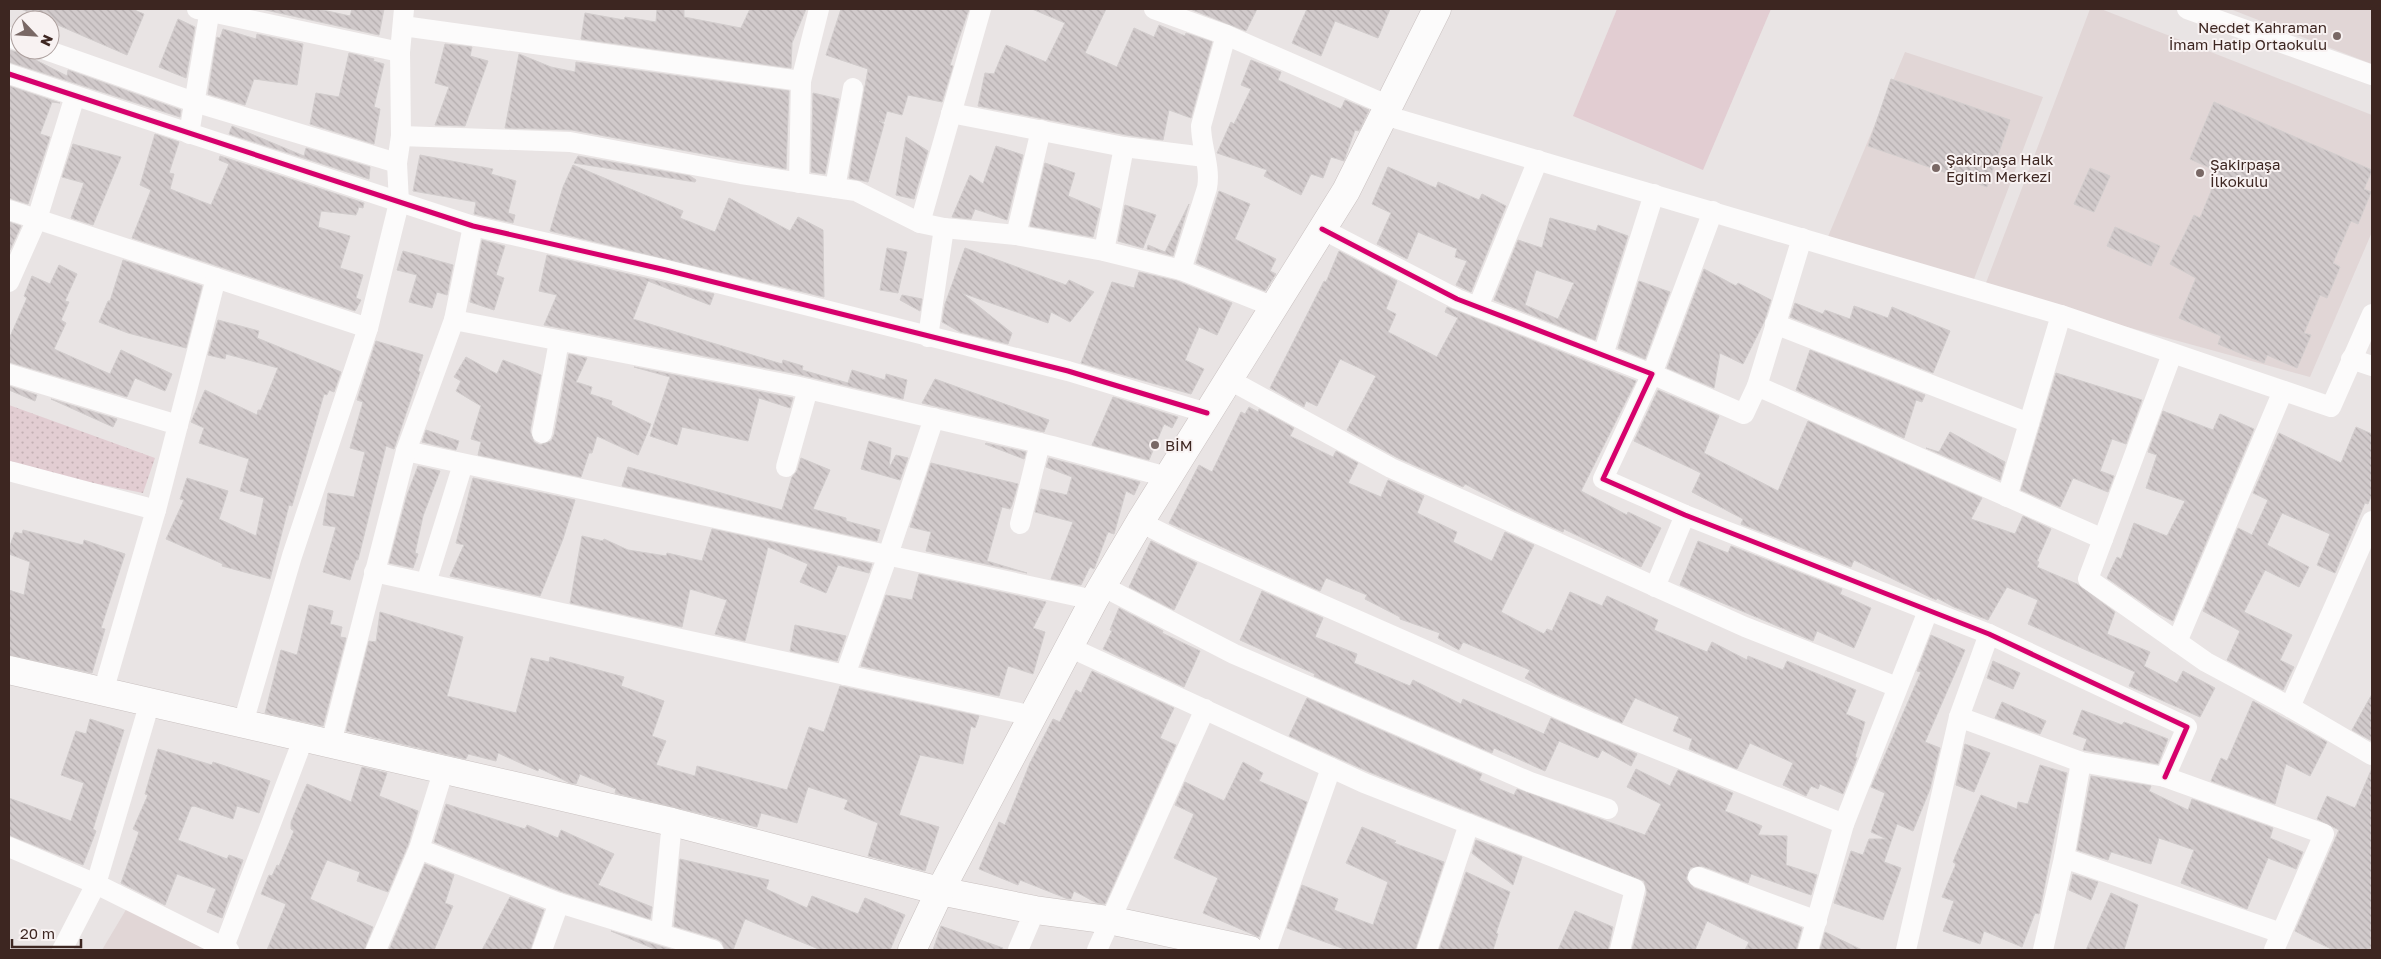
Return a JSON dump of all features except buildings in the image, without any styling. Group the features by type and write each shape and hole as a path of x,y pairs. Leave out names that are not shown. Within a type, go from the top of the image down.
{"main road":[{"path":"912,950 940,891 1098,593 1207,413 1346,191 1437,9"},
{"path":"9,670 672,822 940,891 1036,910 1109,920 1191,944 1250,950"}],"street":[{"path":"799,183 800,81 819,9"},
{"path":"920,223 981,9"},
{"path":"1154,9 1226,35 1386,110 1538,160 2061,315 2331,407 2372,314"},
{"path":"2187,9 2372,74"},
{"path":"189,134 205,10 400,52"},
{"path":"243,724 292,556 368,328 399,203 397,163 401,136 400,52 404,17 800,81"},
{"path":"1181,270 1208,188 1209,178 1201,141 1201,126 1226,35"},
{"path":"60,55 194,102 397,163"},
{"path":"9,74 473,226 666,270 1068,371 1207,413"},
{"path":"835,188 853,88"},
{"path":"9,282 37,219 75,96"},
{"path":"951,113 1124,147 1205,157"},
{"path":"1016,235 1041,130"},
{"path":"401,136 570,142 741,174 856,191 920,223 944,228 1016,235 1104,250 1181,270 1274,307"},
{"path":"1104,250 1124,147"},
{"path":"1478,307 1538,160"},
{"path":"1603,355 1654,194"},
{"path":"9,210 368,328"},
{"path":"1713,212 1652,374 1603,479 1685,515 1989,634 2188,727 2165,777"},
{"path":"331,744 406,451 454,320 473,226"},
{"path":"928,337 944,228"},
{"path":"1322,229 1457,299 1652,374 1744,414 1757,386 1802,238"},
{"path":"103,692 156,510 216,278"},
{"path":"2008,497 2061,315"},
{"path":"454,320 808,389 1040,443 1167,478"},
{"path":"1775,324 2029,423"},
{"path":"542,434 559,341"},
{"path":"2172,354 2088,579 2206,662 2290,707 2372,755"},
{"path":"2351,360 2372,366"},
{"path":"9,374 178,425"},
{"path":"1228,379 1391,468 1745,627 1897,688"},
{"path":"1757,386 2103,540"},
{"path":"786,467 808,389"},
{"path":"2177,642 2284,391"},
{"path":"845,675 934,418"},
{"path":"1020,524 1040,443"},
{"path":"406,451 888,555 1098,593 1530,782 1608,809"},
{"path":"426,583 463,464"},
{"path":"9,471 156,510"},
{"path":"1655,587 1685,515"},
{"path":"1140,522 1184,544 1589,722 1844,824"},
{"path":"2290,707 2372,522"},
{"path":"374,572 1033,716"},
{"path":"1808,950 1844,824 1928,611"},
{"path":"1906,950 1959,717 1989,634"},
{"path":"1069,647 1364,783 1635,889 1620,950"},
{"path":"62,950 96,884 150,702"},
{"path":"1097,950 1205,709"},
{"path":"1959,717 2081,762 2165,777 2324,834 2277,942 2064,858"},
{"path":"9,847 96,884 227,949 304,737"},
{"path":"2043,950 2064,858 2081,762"},
{"path":"1267,950 1331,768"},
{"path":"376,950 420,849 444,769"},
{"path":"661,933 672,822"},
{"path":"1428,950 1469,824"},
{"path":"420,849 559,903 713,950"},
{"path":"1698,877 1817,921"},
{"path":"542,950 559,903"},
{"path":"1018,950 1036,910"}],"shaded area":[{"path":"1617,9 1771,9 1703,170 1573,116"},
{"name":"Şakirpaşa İlkokulu","path":"2090,9 2101,9 2372,115 2372,232 2310,377 1984,288"},
{"name":"Necdet Kahraman İmam Hatip Ortaokulu","path":"2230,9 2372,9 2372,64"},
{"name":"Şakirpaşa Halk Eğitim Merkezi","path":"1905,52 2043,97 1971,287 1827,239"},
{"path":"9,405 155,458 143,493 9,466"},
{"path":"127,908 206,950 102,950"}],"cycle path":[{"path":"9,74 473,226 666,270 1068,371 1207,413"},
{"path":"1322,229 1457,299 1652,374 1603,479 1685,515 1989,634 2187,727 2165,777"}],"place":[{"name":"Necdet Kahraman İmam Hatip Ortaokulu","path":"2337,36"},
{"name":"Şakirpaşa Halk Eğitim Merkezi","path":"1936,168"},
{"name":"Şakirpaşa İlkokulu","path":"2200,173"},
{"name":"BİM","path":"1155,445"}]}
